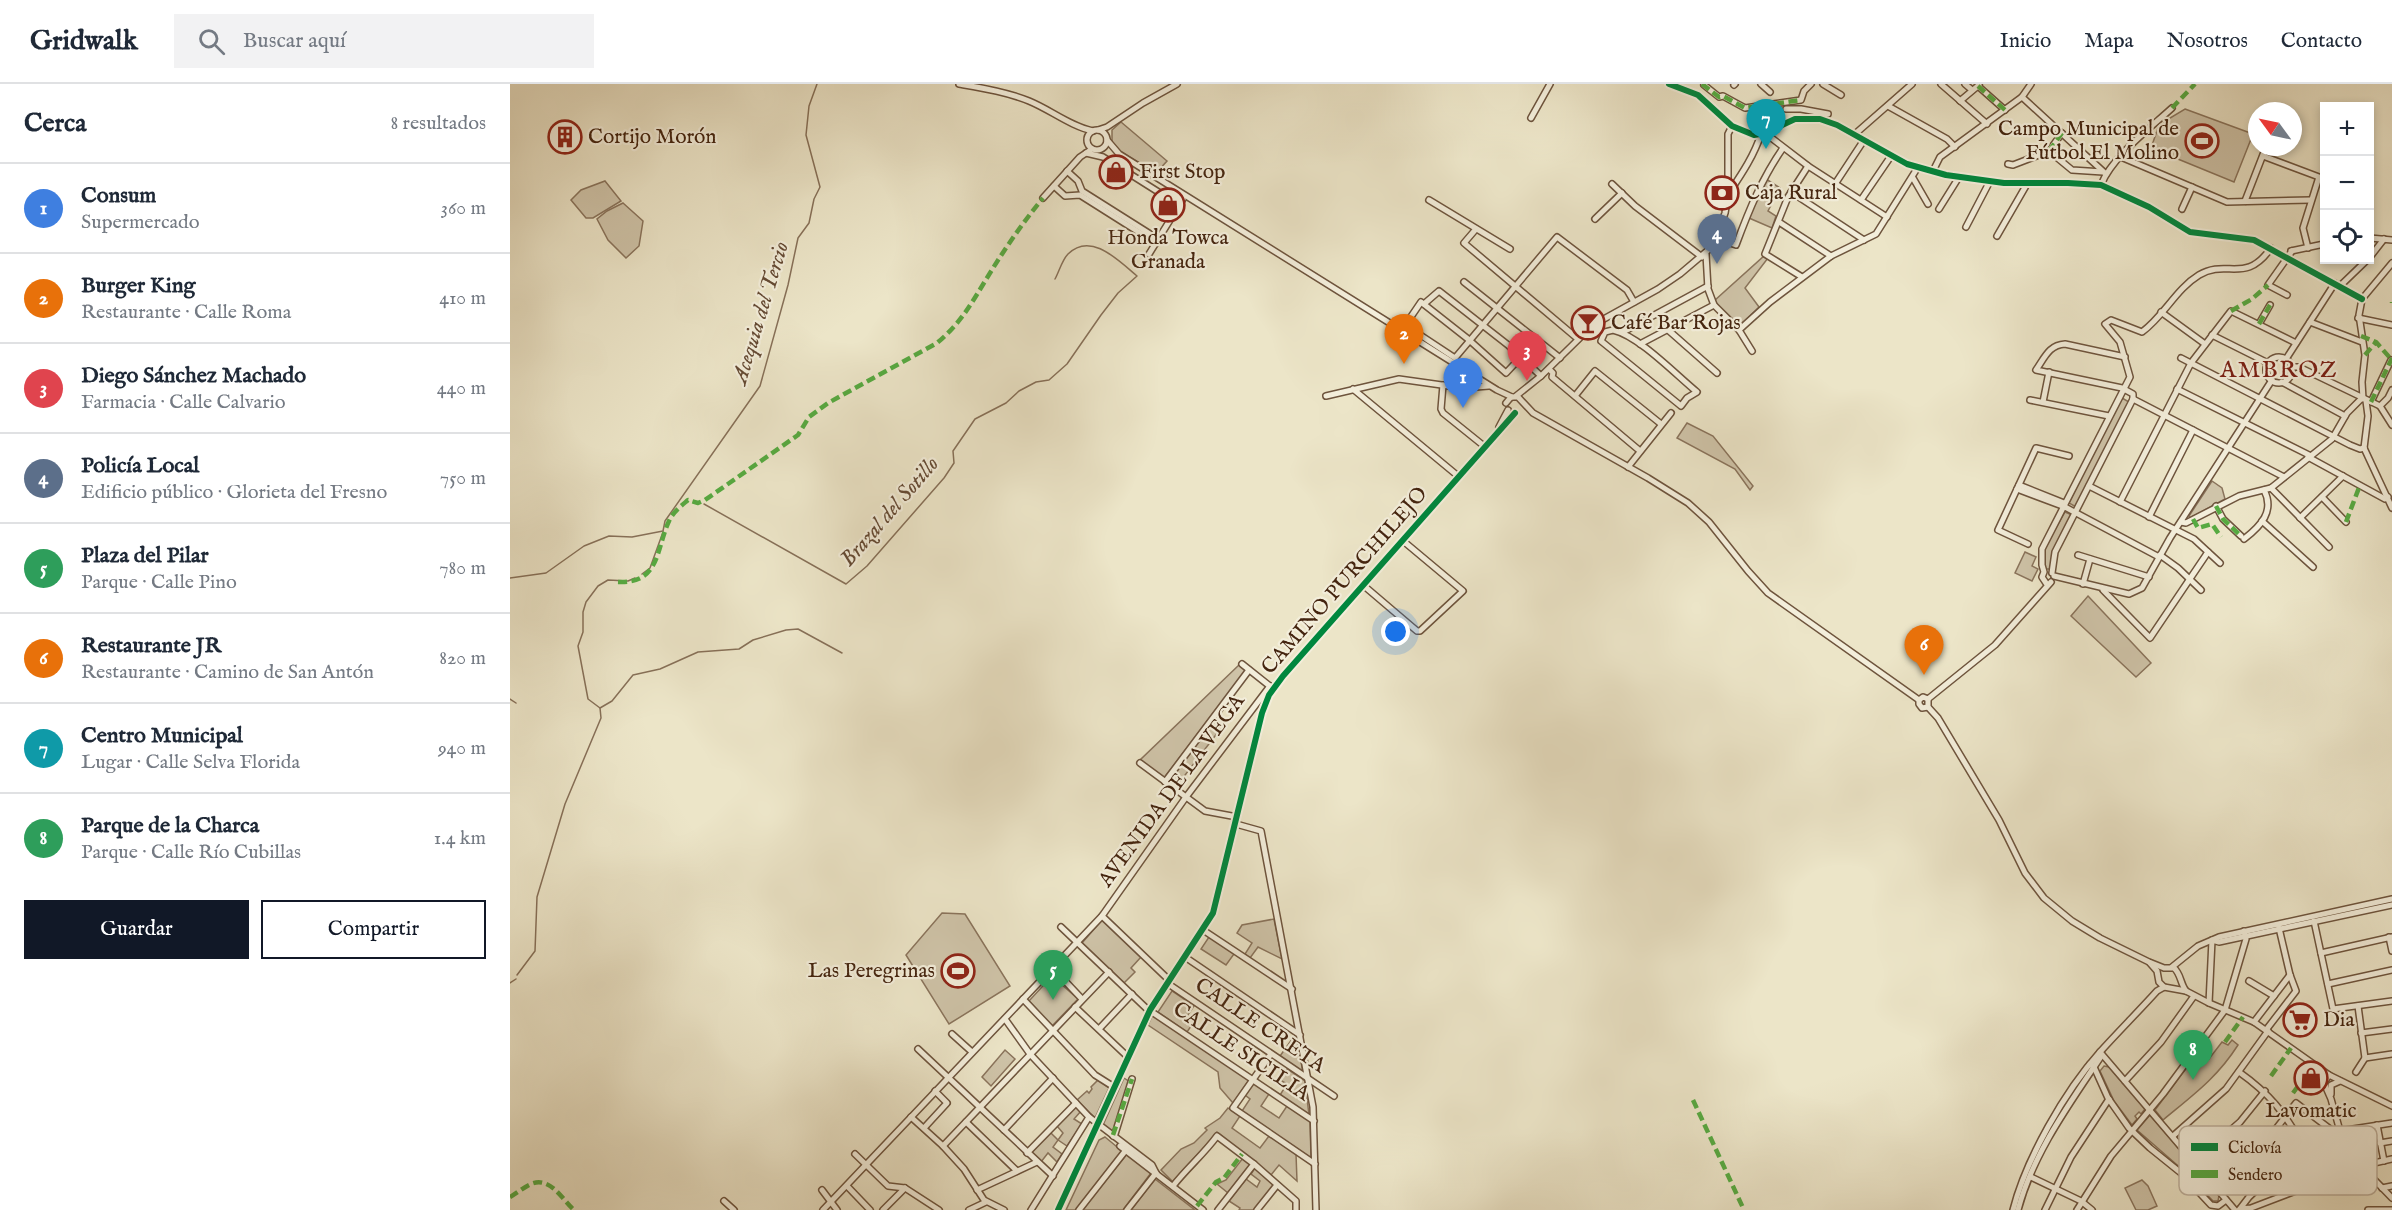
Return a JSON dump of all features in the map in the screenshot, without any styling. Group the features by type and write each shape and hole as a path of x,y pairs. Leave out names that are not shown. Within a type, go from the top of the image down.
{"street":[{"path":"959,84 1025,99 1046,108 1073,125 1103,133 1119,154 1455,358 1557,237 1627,290 1634,302"},
{"path":"1086,153 1089,134 1116,122 1143,103 1177,84"},
{"path":"1531,118 1550,84"},
{"path":"1668,84 1698,95 1732,126 1754,135 1763,134 1808,114 1828,114"},
{"path":"1761,84 1770,92"},
{"path":"1698,95 1704,85 1719,97 1723,96 1745,108 1802,100 1804,91 1811,84"},
{"path":"1823,84 1842,95"},
{"path":"1855,134 1912,84"},
{"path":"1941,84 1987,124"},
{"path":"1965,84 1972,90"},
{"path":"1933,171 1940,157 2022,97 2031,84"},
{"path":"1960,101 1979,85 2005,110"},
{"path":"2022,97 2103,171"},
{"path":"1785,102 1785,123"},
{"path":"1888,106 1947,139 1956,147"},
{"path":"2049,152 2072,170 2103,171 2172,108"},
{"path":"1786,109 1802,109 1808,114 1855,134 1891,156 1933,171 1990,181 2101,185 2149,207 2190,232 2254,240 2362,299"},
{"path":"1101,150 1116,122"},
{"path":"1073,125 1087,142 1086,153"},
{"path":"1527,389 1593,325 1658,289 1704,255 1716,238 1725,213 1731,184 1728,134 1732,126"},
{"path":"2008,164 2013,165 2049,152 2062,133"},
{"path":"1763,134 1887,217"},
{"path":"1731,184 1763,134"},
{"path":"1835,184 1864,140"},
{"path":"1716,238 1736,245 1751,204 1769,168 1783,148"},
{"path":"1043,198 1086,153 1101,150 1119,154"},
{"path":"1086,153 1103,157 1181,202 1149,254"},
{"path":"1861,200 1891,156"},
{"path":"2246,201 2263,156 2319,177 2303,228 2308,248"},
{"path":"2121,157 2227,202 2311,200"},
{"path":"1802,277 1765,254 1791,192 1808,166"},
{"path":"1739,330 1802,277 1831,256 1876,234 1918,167"},
{"path":"1067,171 1078,181 1082,191 1157,241"},
{"path":"2101,185 2103,171"},
{"path":"1939,209 1959,177"},
{"path":"1913,178 1928,204"},
{"path":"1966,227 1990,181"},
{"path":"1612,184 1635,206 1704,255 1708,266 1708,286 1714,304 1739,330 1752,351"},
{"path":"1997,236 2027,184"},
{"path":"1053,186 1065,196 1080,195 1157,241"},
{"path":"2182,209 2192,187"},
{"path":"1791,192 1864,240"},
{"path":"1595,219 1622,193"},
{"path":"1429,201 1510,249"},
{"path":"1779,222 1831,256"},
{"path":"1476,229 1464,243 1578,339"},
{"path":"2374,238 2392,240"},
{"path":"2374,251 2384,239"},
{"path":"2287,295 2268,285 2276,276 2285,255 2292,251 2320,245"},
{"path":"2050,581 2042,565 2042,549 2130,377 2120,342 2105,324 2111,320 2142,332 2198,276 2219,268 2247,269 2264,257 2271,248"},
{"path":"2286,359 2338,285 2361,264"},
{"path":"2391,266 2362,299 2358,318 2365,355 2362,382 2368,416 2364,448 2392,508"},
{"path":"1464,282 1560,358"},
{"path":"1623,332 1708,286"},
{"path":"1403,328 1422,303 1439,291 1483,325 1541,376 1547,379 1552,377"},
{"path":"1422,303 1470,340 1506,373 1521,357"},
{"path":"1640,344 1714,304"},
{"path":"2259,324 2270,305"},
{"path":"2120,502 2191,363 2231,311 2296,343"},
{"path":"2161,312 2205,344"},
{"path":"2358,318 2385,326 2392,325"},
{"path":"2310,322 2362,342"},
{"path":"1593,325 1605,332 1613,330 1623,332 1697,392 1681,406 1601,341 1605,332"},
{"path":"1667,329 1717,373"},
{"path":"1415,335 1490,386 1514,396 1533,413 1673,492 1715,528 1757,582 1777,600 1919,700 1922,708 1928,707"},
{"path":"2212,335 2268,363"},
{"path":"1919,700 1928,699 1995,645 2050,581 2055,552 2133,400 2133,394 2125,389 2036,370 2050,348 2056,345 2065,344 2125,357"},
{"path":"2365,355 2372,349"},
{"path":"2282,382 2290,375 2291,367 2286,359 2275,357 2268,363 2266,373 2272,380 2282,382 2344,416"},
{"path":"2181,358 2360,449 2364,448"},
{"path":"2181,522 2186,523 2239,496 2268,489 2310,457 2334,436 2344,416 2366,400 2391,360"},
{"path":"2291,367 2299,367 2380,406 2392,424"},
{"path":"1549,369 1553,373 1552,377 1640,451"},
{"path":"1575,396 1595,371 1661,424"},
{"path":"1463,388 1469,380 1468,372"},
{"path":"2043,402 2049,372"},
{"path":"1326,396 1399,379 1463,388 1490,386"},
{"path":"2044,572 2042,579 2050,581 2067,581 2133,593 2142,588 2159,556 2272,380"},
{"path":"1443,385 1441,409 1443,412 1484,446"},
{"path":"1353,389 1458,476"},
{"name":"CAMINO PURCHILEJO","path":"1493,435 1514,396 1527,389"},
{"name":"CAMINO PURCHILEJO","path":"1058,1210 1150,1010 1213,914 1236,824 1258,711 1265,697 1271,687 1493,435 1517,412 1527,389"},
{"path":"2177,389 2245,422 2385,499 2388,497"},
{"path":"1497,390 1507,406 1517,412 1533,413"},
{"path":"2380,406 2390,400 2392,390"},
{"path":"2121,395 2284,477"},
{"path":"2030,400 2109,416"},
{"path":"1628,467 1671,413"},
{"path":"2149,517 2193,430"},
{"path":"2028,544 1998,530 2036,447 2069,456"},
{"path":"2301,518 2343,476"},
{"path":"2089,486 2194,539 2220,562"},
{"path":"2018,487 2076,512 2077,515 2159,556 2190,579 2200,590"},
{"path":"2268,489 2329,547"},
{"path":"2217,506 2225,521 2242,538 2254,531 2262,521 2270,501 2268,489"},
{"path":"2322,497 2346,522"},
{"path":"2262,521 2313,567"},
{"path":"1363,585 1417,631 1423,629 1463,591 1402,540"},
{"path":"2101,589 2150,638 2208,552"},
{"path":"2078,555 2149,577"},
{"path":"2082,584 2090,559"},
{"path":"1242,664 1271,687"},
{"path":"1165,782 1249,670"},
{"name":"AVENIDA DE LA VEGA","path":"823,1210 1102,916 1186,797 1258,711 1265,697"},
{"path":"1928,699 1928,707 1938,718 1999,820 2025,873 2044,898 2087,931 2149,962 2164,968 2175,969"},
{"path":"1140,763 1205,811 1237,817"},
{"path":"1236,824 1261,831 1292,990 1314,1121 1316,1210"},
{"path":"2175,969 2181,960 2198,946 2212,940 2279,927 2392,899"},
{"path":"2313,919 2392,905"},
{"name":"CALLE CRETA","path":"1102,916 1168,982 1334,1096"},
{"path":"2313,919 2333,1009 2392,1001"},
{"name":"CALLE SICILIA","path":"1061,927 1150,1010 1314,1121"},
{"path":"2184,1126 2221,1094 2296,991 2279,927"},
{"path":"1203,930 1292,990"},
{"path":"2077,1210 2104,1166 2150,1110 2225,1010 2245,934"},
{"path":"2321,953 2391,937 2392,951"},
{"path":"2209,1003 2212,940"},
{"path":"1185,957 1300,1035"},
{"path":"2149,962 2159,975 2162,985"},
{"path":"2159,975 2164,968"},
{"path":"2175,969 2186,991"},
{"path":"2328,984 2392,970"},
{"path":"943,1146 1108,972"},
{"path":"2254,1022 2290,975"},
{"path":"2174,987 2180,980"},
{"path":"1065,981 1082,999"},
{"path":"2249,981 2274,996"},
{"path":"2162,985 2186,991 2254,1022 2330,1076 2392,1106"},
{"path":"2018,1210 2031,1177 2061,1116 2101,1053 2162,985"},
{"path":"1099,1029 1132,994"},
{"path":"2124,1081 2161,1042 2194,996"},
{"path":"1023,999 1095,1075 1114,1088"},
{"path":"2358,1006 2366,1058"},
{"path":"1075,1007 1128,1057"},
{"path":"1005,1019 1030,1054 1089,1117 1126,1150 1152,1165 1156,1173 1203,1210"},
{"path":"2361,1033 2392,1029"},
{"path":"952,1034 972,1053"},
{"path":"918,1049 1053,1176"},
{"path":"2101,1053 2179,1143"},
{"path":"1270,1054 1233,1108 1315,1164"},
{"path":"2356,1072 2366,1058 2392,1054"},
{"path":"2013,1210 2026,1174 2050,1125 2093,1068 2110,1063"},
{"path":"2311,1064 2324,1083 2331,1099 2337,1126"},
{"path":"2093,1068 2109,1099 2132,1131 2179,1171"},
{"path":"2239,1072 2265,1091 2287,1116 2292,1126"},
{"path":"2324,1083 2330,1076"},
{"path":"2330,1076 2331,1099"},
{"path":"1004,1130 1053,1078"},
{"path":"1112,1137 1132,1079"},
{"path":"2331,1085 2340,1081"},
{"path":"924,1128 947,1103 936,1091"},
{"path":"2235,1126 2265,1091"},
{"path":"2045,1210 2083,1136 2109,1099"},
{"path":"1027,1153 1076,1102"},
{"path":"2278,1126 2296,1103 2327,1126"},
{"path":"911,1117 964,1169 986,1202 1004,1210"},
{"path":"1032,1210 1089,1117"},
{"path":"966,1122 1017,1171"},
{"path":"2372,1126 2392,1123"},
{"path":"2377,1125 2384,1161"},
{"path":"2173,1136 2179,1131"},
{"path":"1173,1186 1217,1136 1254,1164 1296,1201 1296,1210"},
{"path":"1112,1137 1134,1154"},
{"path":"2380,1143 2392,1141"},
{"path":"1079,1210 1126,1150"},
{"path":"855,1154 888,1186 905,1188 939,1210"},
{"path":"2377,1163 2392,1159"},
{"path":"977,1190 1037,1162"},
{"path":"1218,1210 1254,1164"},
{"path":"1127,1210 1156,1173"},
{"path":"2031,1177 2081,1202 2092,1210"},
{"path":"2377,1183 2392,1198"},
{"path":"1257,1210 1277,1185"},
{"path":"847,1186 870,1210"},
{"path":"2382,1188 2392,1186"},
{"path":"883,1210 905,1188"},
{"path":"822,1190 837,1210"},
{"path":"2202,1195 2211,1205 2218,1206 2226,1200"},
{"path":"2222,1195 2238,1210 2251,1208 2285,1195"},
{"path":"2238,1210 2251,1195"},
{"path":"2246,1200 2251,1208"},
{"path":"724,1201 734,1210"},
{"path":"969,1210 986,1202"},
{"path":"2368,1210 2392,1210"}],"shaded area":[{"name":"Campo Municipal de Fútbol El Molino","path":"2185,109 2248,132 2248,147 2234,182 2151,148 2158,128 2162,129 2165,121"},
{"path":"1121,122 1167,161 1156,173 1116,149 1112,143 1112,130"},
{"path":"1766,179 1780,188 1768,211 1776,216 1772,228 1749,218"},
{"path":"605,181 621,201 593,218 586,218 571,200 581,190"},
{"path":"623,203 643,221 639,246 626,258 608,240 597,219"},
{"path":"1764,256 1768,258 1745,288 1759,307 1740,326 1714,301"},
{"path":"2122,398 2129,402 2076,507 2069,503"},
{"path":"1687,423 1713,436 1753,486 1750,490 1735,469 1677,438"},
{"path":"2212,481 2222,488 2225,499 2190,518 2189,516"},
{"path":"2065,512 2072,515 2050,569 2045,569 2044,549"},
{"path":"2025,552 2036,557 2032,566 2038,569 2032,581 2015,573"},
{"path":"2088,596 2151,663 2136,677 2071,616"},
{"path":"1240,664 1246,670 1164,778 1139,761"},
{"path":"1217,717 1225,723 1179,783 1172,777"},
{"name":"Las Peregrinas","path":"942,913 965,914 1010,986 949,1024 906,955"},
{"path":"1274,919 1282,959 1258,947 1250,958 1245,954 1252,943 1237,933 1242,925"},
{"path":"1102,920 1141,957 1131,968 1135,972 1124,983 1082,943"},
{"path":"1209,937 1234,954 1226,965 1201,949"},
{"path":"1052,976 1078,999 1052,1026 1029,1001"},
{"path":"1172,991 1194,1006 1187,1016 1194,1022 1187,1032 1158,1012"},
{"path":"1153,1014 1249,1080 1233,1103 1220,1088 1218,1072 1148,1025"},
{"path":"1296,1036 1303,1072 1280,1056"},
{"path":"2232,1040 2238,1045 2222,1067 2204,1086 2163,1120 2155,1110 2199,1051 2209,1059 2222,1042 2228,1045"},
{"path":"1005,1050 1015,1059 991,1086 982,1077"},
{"path":"2104,1066 2109,1067 2145,1109 2141,1114 2139,1112 2135,1116 2137,1119 2132,1125 2114,1101 2100,1071"},
{"path":"1287,1069 1305,1081 1309,1115 1280,1095 1287,1084 1280,1080"},
{"path":"1124,1078 1130,1082 1114,1134 1103,1125"},
{"path":"1098,1080 1109,1088 1095,1118 1077,1100 1087,1091 1089,1093"},
{"path":"1253,1083 1269,1094 1261,1106 1279,1118 1287,1106 1310,1121 1311,1158 1242,1111 1250,1099 1245,1095"},
{"path":"1075,1106 1081,1111 1074,1119 1082,1124 1067,1146 1058,1140 1063,1133 1057,1126"},
{"path":"1228,1108 1240,1116 1232,1128 1260,1148 1269,1136 1296,1154 1297,1181 1279,1165 1271,1175 1217,1132 1173,1182 1161,1170 1181,1149 1194,1143 1207,1130 1205,1128 1220,1118"},
{"path":"2150,1115 2179,1149 2179,1167 2137,1130"},
{"path":"1050,1132 1058,1140 1053,1147 1062,1154 1057,1162 1048,1153 1041,1162 1031,1153"},
{"path":"1105,1137 1122,1151 1076,1210 1066,1210 1099,1140"},
{"path":"1127,1154 1151,1173 1123,1210 1082,1210"},
{"path":"1243,1158 1251,1164 1228,1193 1217,1184 1226,1180"},
{"path":"1255,1168 1274,1185 1255,1210 1239,1210 1240,1208 1229,1201 1246,1179 1257,1187 1260,1181 1251,1174"},
{"path":"1155,1179 1195,1210 1131,1210"},
{"path":"2142,1180 2148,1186 2157,1206 2148,1210 2136,1210 2125,1188"},
{"path":"2207,1195 2219,1195 2218,1201 2213,1201"}],"waterway":[{"name":"Acequia del Tercio","path":"510,578 546,573 584,546 609,536 632,537 663,531 665,521 760,386 788,285 798,238 809,223 814,199 820,187 806,135 809,106 817,84"},
{"name":"Brazal del Sotillo","path":"704,504 846,584 867,566 944,478 954,463 953,451 975,419 1006,403 1019,391 1036,382 1049,380 1067,364 1118,293 1137,276 1113,256 1095,247 1086,246 1077,248 1068,254 1055,279"},
{"name":"Acequia del Tercio","path":"642,574 650,568 663,532"},
{"name":"Acequia del Tercio","path":"600,708 588,699 578,646 583,632 583,612 586,602 598,586 608,580 628,581 635,578"},
{"path":"517,975 535,951 537,897 565,804 601,718 600,708 612,701 633,675 660,669 698,652 739,649 753,640 786,630 798,629 842,653"},
{"path":"510,699 516,703"},
{"path":"510,983 516,979"}],"marked path":[{"path":"1702,84 1719,97 1723,96 1745,108 1801,100"},
{"path":"2172,108 2195,84"},
{"path":"1978,86 2005,110"},
{"path":"2049,151 2062,133"},
{"path":"618,582 632,581 649,571 671,518 677,509 688,500 698,503 705,500 798,435 809,417 828,403 937,343 946,335 967,311 1009,244 1043,198"},
{"path":"2231,311 2252,299 2268,285"},
{"path":"2259,324 2270,305"},
{"path":"2361,336 2376,342 2391,359"},
{"path":"2365,355 2376,342"},
{"path":"2371,402 2392,358"},
{"path":"2346,522 2360,485"},
{"path":"2216,506 2223,519 2241,536"},
{"path":"2193,519 2198,528 2212,524 2221,537"},
{"path":"2225,1042 2243,1017"},
{"path":"2271,1076 2291,1048"},
{"path":"2293,1093 2312,1067"},
{"path":"1113,1135 1132,1079"},
{"path":"1693,1100 1744,1210"},
{"path":"1197,1206 1216,1182 1224,1178 1242,1154"},
{"path":"510,1197 531,1184 544,1183 555,1190 574,1210"}],"cycle path":[{"path":"1669,84 1698,95 1732,126 1754,135 1765,133 1795,119 1820,119 1837,125 1907,164 1946,175 2004,183 2101,185 2149,207 2190,232 2254,240 2362,299"},
{"path":"1058,1210 1150,1010 1213,913 1262,713 1269,695 1283,676 1515,413"}],"place":[{"name":"Cortijo Morón","path":"565,137"},
{"name":"Campo Municipal de Fútbol El Molino","path":"2202,141"},
{"name":"Centro Municipal","path":"1766,149"},
{"name":"First Stop","path":"1116,172"},
{"name":"Caja Rural","path":"1722,193"},
{"name":"Honda Towca Granada","path":"1168,205"},
{"name":"Policía Local","path":"1717,264"},
{"name":"Café Bar Rojas","path":"1588,323"},
{"name":"Burger King","path":"1404,364"},
{"name":"Diego Sánchez Machado","path":"1527,381"},
{"name":"Consum","path":"1463,408"},
{"name":"Restaurante JR","path":"1924,675"},
{"name":"Las Peregrinas","path":"958,971"},
{"name":"Plaza del Pilar","path":"1053,1000"},
{"name":"Dia","path":"2300,1020"},
{"name":"Lavomatic","path":"2311,1078"},
{"name":"Parque de la Charca","path":"2193,1080"}],"district":[{"name":"AMBROZ","path":"2279,370"}]}
